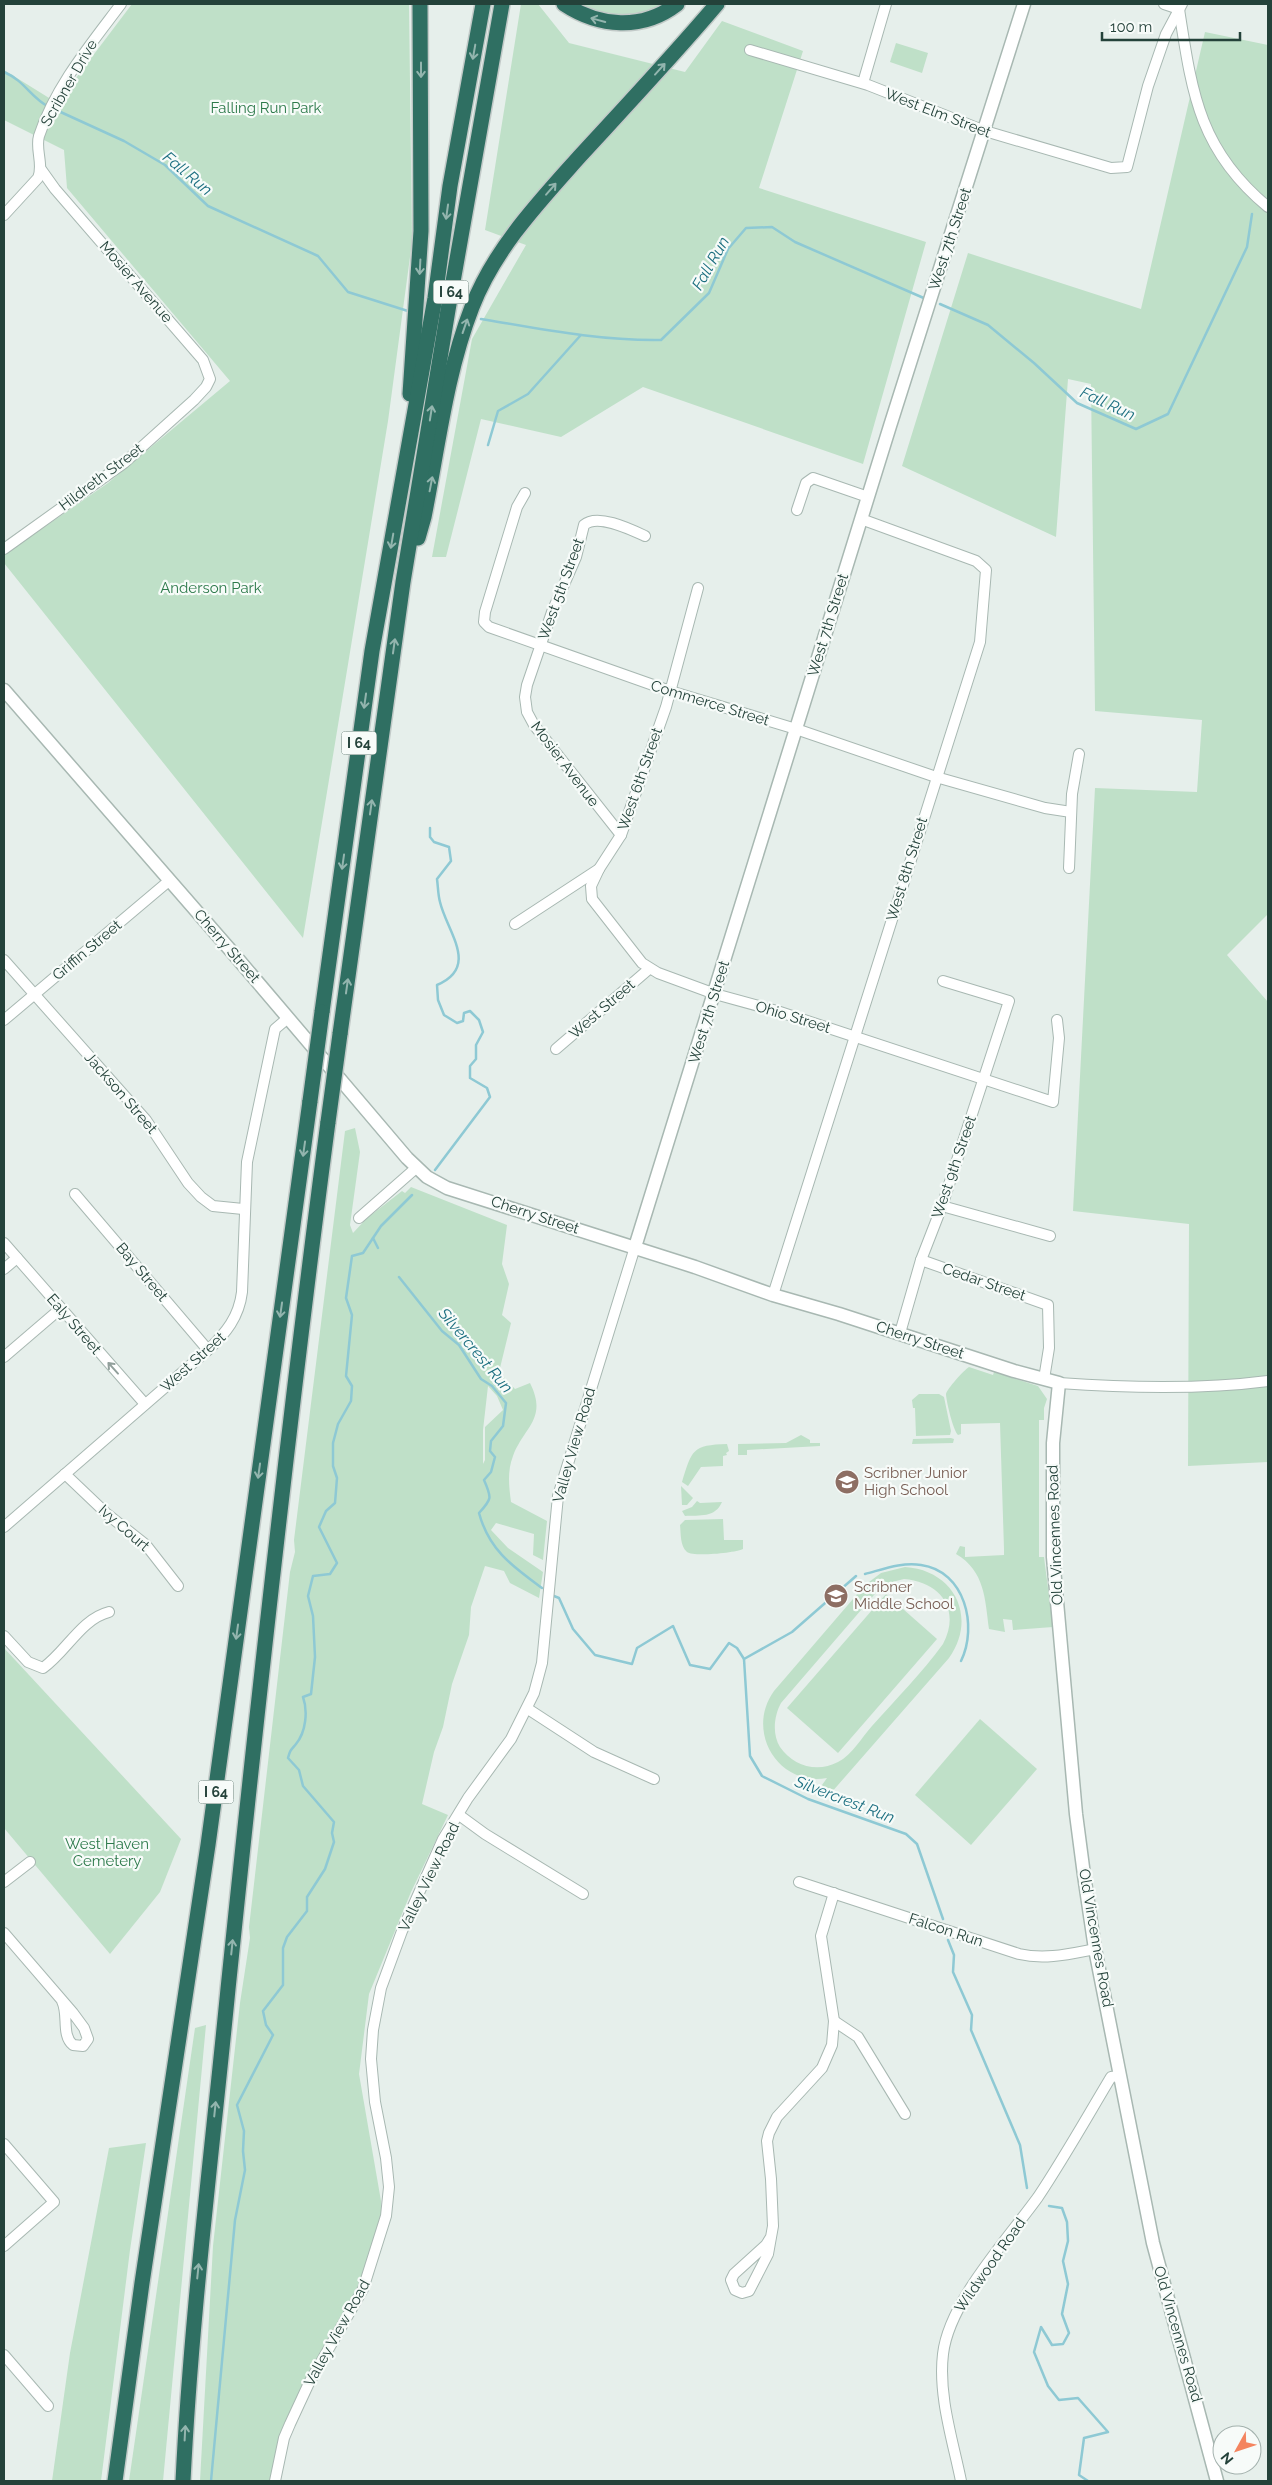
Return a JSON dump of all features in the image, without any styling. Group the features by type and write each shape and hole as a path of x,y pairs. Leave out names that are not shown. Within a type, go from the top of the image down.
{"highway":[{"path":"404,476 421,231 420,4"},
{"name":"I 64","path":"115,2481 142,2283 208,1845 372,651 426,352 450,186 483,4"},
{"path":"426,352 452,253 498,4"},
{"name":"I 64","path":"183,2481 190,2355 207,2177 296,1365 403,582 448,310 502,4"},
{"path":"564,4 580,14 598,21 627,24 658,16 677,4"},
{"path":"403,582 424,517 458,347 472,306 485,279 497,257 526,217 717,4"}],"street":[{"name":"Scribner Drive","path":"4,215 34,184 39,175 39,138 47,120 61,91 87,50 121,4"},
{"path":"863,83 886,4"},
{"name":"West 7th Street","path":"635,1247 868,497 1024,4"},
{"path":"1164,4 1180,6 1193,88 1208,134 1235,176 1268,207"},
{"name":"West Elm Street","path":"750,50 863,83 985,131 1111,168 1127,167 1148,86 1166,34 1180,6"},
{"name":"Mosier Avenue","path":"40,168 54,188 203,360 210,379 206,387 194,400"},
{"name":"Hildreth Street","path":"4,549 124,462 194,400"},
{"path":"797,510 806,483 813,478 868,497"},
{"name":"Commerce Street","path":"524,493 516,507 485,612 484,622 489,627 670,691 796,729 936,776 1045,808 1071,812"},
{"name":"West 8th Street","path":"773,1295 980,642 986,570 976,561 862,519"},
{"name":"West 5th Street","path":"529,715 525,697 527,685 552,612 576,557 584,525 594,520 610,523 645,536"},
{"name":"West 6th Street","path":"515,924 599,870 621,835 670,691 698,588"},
{"name":"Cherry Street","path":"4,690 170,880 416,1168 436,1183 635,1247 773,1295 900,1333 1044,1380 1059,1383 1170,1387 1236,1385 1268,1381"},
{"name":"Mosier Avenue","path":"529,715 541,736 621,835"},
{"path":"1069,868 1071,812 1078,754"},
{"name":"Ohio Street","path":"599,870 591,886 592,899 628,947 648,969 715,994 854,1036 1053,1102 1058,1038 1057,1020"},
{"name":"Griffin Street","path":"4,1020 170,880"},
{"name":"Jackson Street","path":"4,960 146,1120 188,1183 201,1197 212,1206 243,1209"},
{"name":"West Street","path":"556,1049 648,969"},
{"name":"West 9th Street","path":"900,1333 921,1260 942,1206 1009,1001 943,981"},
{"name":"West Street","path":"4,1528 208,1350 227,1331 240,1306 243,1209 247,1162 275,1029 288,1018"},
{"path":"358,1218 416,1168"},
{"name":"Bay Street","path":"75,1194 208,1350"},
{"path":"942,1206 1050,1236"},
{"name":"Ealy Street","path":"4,1243 145,1404"},
{"name":"Valley View Road","path":"276,2481 284,2438 309,2383 363,2289 386,2216 389,2187 386,2158 371,2074 371,2044 377,2002 402,1931 443,1839 511,1739 528,1709 537,1686 542,1663 558,1496 635,1247"},
{"path":"4,1269 17,1258"},
{"name":"Cedar Street","path":"921,1260 1048,1305 1049,1348 1044,1380"},
{"path":"4,1356 60,1309"},
{"name":"Old Vincennes Road","path":"1059,1383 1052,1443 1052,1558 1076,1814 1095,1949 1153,2243 1217,2481"},
{"name":"Ivy Court","path":"65,1474 107,1514 146,1545 178,1586"},
{"path":"4,1636 28,1662 43,1668 54,1661 96,1616 108,1612"},
{"path":"528,1709 594,1752 654,1779"},
{"path":"459,1814 485,1834 583,1894"},
{"path":"4,1882 30,1862"},
{"name":"Falcon Run","path":"799,1882 1034,1957 1050,1957 1095,1949"},
{"path":"771,2237 766,2245 732,2276 732,2286 739,2293 744,2293 751,2288 768,2254 771,2237 771,2178 767,2141 769,2132 777,2118 809,2084 827,2060 832,2046 834,2021 822,1936 834,1893"},
{"path":"4,1933 62,2001"},
{"path":"834,2021 858,2037 905,2114"},
{"name":"Wildwood Road","path":"961,2481 942,2384 943,2352 950,2328 967,2295 1038,2196 1111,2077 1119,2076"},
{"path":"4,2144 54,2202 4,2246"},
{"path":"4,2355 48,2406"}],"green space":[{"path":"132,4 409,4 412,242 388,421 303,938 4,563 4,555 108,483 230,381 67,188 64,150 4,120 4,70 62,106 73,82"},
{"path":"521,4 538,4 569,43 685,72 722,21 803,51 759,188 926,242 863,464 643,387 561,437 481,419 446,557 432,557 472,339 526,245 485,230"},
{"path":"574,4 666,4 641,14 620,16 599,13"},
{"path":"1205,32 1268,45 1268,914 1227,955 1268,1002 1268,1462 1188,1466 1189,1224 1073,1211 1095,788 1197,792 1202,720 1095,711 1091,384 1068,379 1056,537 902,466 968,253 1141,309"},
{"path":"896,43 928,53 922,73 890,62"},
{"path":"355,1128 360,1152 350,1225 353,1233 366,1219 402,1191 405,1193 411,1187 507,1225 502,1264 509,1284 502,1315 511,1323 499,1372 515,1389 530,1383 535,1395 536,1406 532,1422 511,1462 509,1473 511,1502 547,1521 543,1560 533,1555 534,1534 496,1523 491,1530 508,1548 543,1572 539,1598 510,1583 504,1571 485,1566 471,1607 469,1635 452,1684 443,1727 434,1752 422,1804 448,1815 411,1892 369,1994 359,2074 381,2201 381,2223 360,2287 325,2347 272,2481 200,2481 213,2246 240,2003 250,1938 249,1927 290,1572 295,1552 294,1540 345,1131","holes":["488,1386 497,1396 503,1410 485,1427 485,1460 483,1464 483,1430"]},
{"path":"969,1367 993,1375 994,1372 1038,1386 1047,1399 1044,1408 1044,1420 1039,1420 1039,1557 1044,1557 1053,1627 1013,1630 1012,1620 1003,1619 1005,1632 989,1629 982,1587 978,1577 966,1561 956,1554 960,1546 965,1547 965,1557 1004,1555 1000,1423 961,1424 961,1434 958,1435 947,1402 947,1392"},
{"path":"919,1394 939,1394 944,1397 951,1431 950,1435 916,1436 915,1408 913,1408 912,1400"},
{"path":"801,1435 810,1440 810,1443 820,1443 820,1446 747,1450 747,1455 738,1455 738,1444 786,1443"},
{"path":"913,1439 954,1439 953,1443 912,1444"},
{"path":"727,1444 729,1451 726,1453 727,1455 723,1456 723,1466 701,1467 688,1486 682,1482 688,1463 695,1451 707,1446"},
{"path":"681,1486 693,1498 687,1505 682,1505"},
{"path":"697,1501 700,1503 722,1502 715,1511 706,1515 685,1516 682,1511 692,1507"},
{"path":"723,1519 724,1540 743,1540 743,1549 714,1554 687,1552 681,1540 680,1525 685,1520"},
{"path":"905,1567 922,1570 937,1577 948,1586 956,1598 961,1612 961,1627 957,1642 949,1658 831,1793 822,1785 827,1778 809,1778 794,1774 781,1765 771,1753 765,1738 763,1723 766,1707 774,1691 865,1585 881,1573","holes":["904,1579 917,1581 937,1592 944,1600 948,1609 950,1620 948,1632 943,1644 935,1655 843,1759 830,1765 814,1767 799,1763 785,1754 777,1742 775,1731 775,1719 781,1703 880,1588 888,1583"]},
{"path":"886,1594 937,1639 838,1753 787,1708"},
{"name":"West Haven Cemetery","path":"4,1648 181,1839 160,1892 110,1954 4,1828"},
{"path":"980,1719 1037,1769 971,1845 915,1795"},
{"path":"206,2025 163,2481 129,2481 195,2028"},
{"path":"146,2143 130,2250 101,2481 52,2481 70,2353 109,2148"}],"waterway":[{"name":"Fall Run","path":"4,72 17,80 37,99 49,107"},
{"name":"Fall Run","path":"54,109 124,141 165,165 208,206 318,256 348,292 411,312"},
{"name":"Fall Run","path":"940,304 988,325 1034,363 1077,403 1136,429 1168,414 1247,247 1252,214"},
{"name":"Fall Run","path":"481,319 616,339 661,340 709,293 728,249 746,228 772,227 795,242 926,299"},
{"path":"488,445 498,411 528,394 580,336"},
{"path":"430,828 430,837 434,842 449,847 451,861 437,879 438,893 459,959 457,969 450,977 437,985 438,1000 444,1015 457,1023 463,1021 464,1013 470,1011 479,1020 483,1032 476,1045 476,1059 470,1066 470,1078 487,1088 490,1097 435,1170"},
{"path":"211,2481 235,2220 245,2170 243,2151 244,2131 237,2105 273,2035 266,2025 263,2011 283,1985 283,1948 287,1937 307,1911 307,1897 325,1869 334,1842 332,1833 334,1822 303,1786 299,1770 288,1758 304,1728 306,1715 303,1697 311,1694 315,1657 313,1616 308,1596 313,1576 330,1574 337,1563 319,1527 326,1511 335,1503 337,1478 333,1466 333,1443 338,1424 351,1401 352,1386 346,1376 352,1315 346,1298 352,1256 363,1253 381,1226 412,1195"},
{"name":"Silvercrest Run","path":"373,1238 378,1248"},
{"name":"Silvercrest Run","path":"399,1277 442,1331 459,1345 481,1379 492,1386 506,1403 503,1426 491,1441 490,1451 495,1457 491,1472 484,1480 489,1498 479,1513 483,1526 495,1547 521,1572 542,1588"},
{"path":"865,1574 893,1566 914,1564 936,1569 948,1578 964,1602 967,1617 966,1647 961,1661"},
{"path":"744,1659 792,1632 856,1576"},
{"name":"Silvercrest Run","path":"554,1596 559,1598 573,1629 595,1655 632,1664 637,1648 673,1626 690,1665 710,1669 729,1643 737,1648 744,1659 750,1756 762,1776 808,1799 906,1834 917,1844 943,1919"},
{"name":"Silvercrest Run","path":"948,1940 954,1955 953,1972 972,2015 971,2030 1020,2145 1027,2188"},
{"name":"Silvercrest Run","path":"1049,2206 1062,2208 1067,2222 1068,2241 1063,2261 1068,2284 1062,2314 1069,2333 1063,2344 1052,2345 1041,2327 1034,2352 1048,2386 1059,2400 1078,2398 1108,2432 1084,2438 1079,2475 1088,2481"}],"place":[{"name":"Scribner Junior High School","path":"847,1482"},
{"name":"Scribner Middle School","path":"836,1596"}],"park label":[{"name":"Falling Run Park","path":"266,108"},
{"name":"Anderson Park","path":"211,588"}]}
